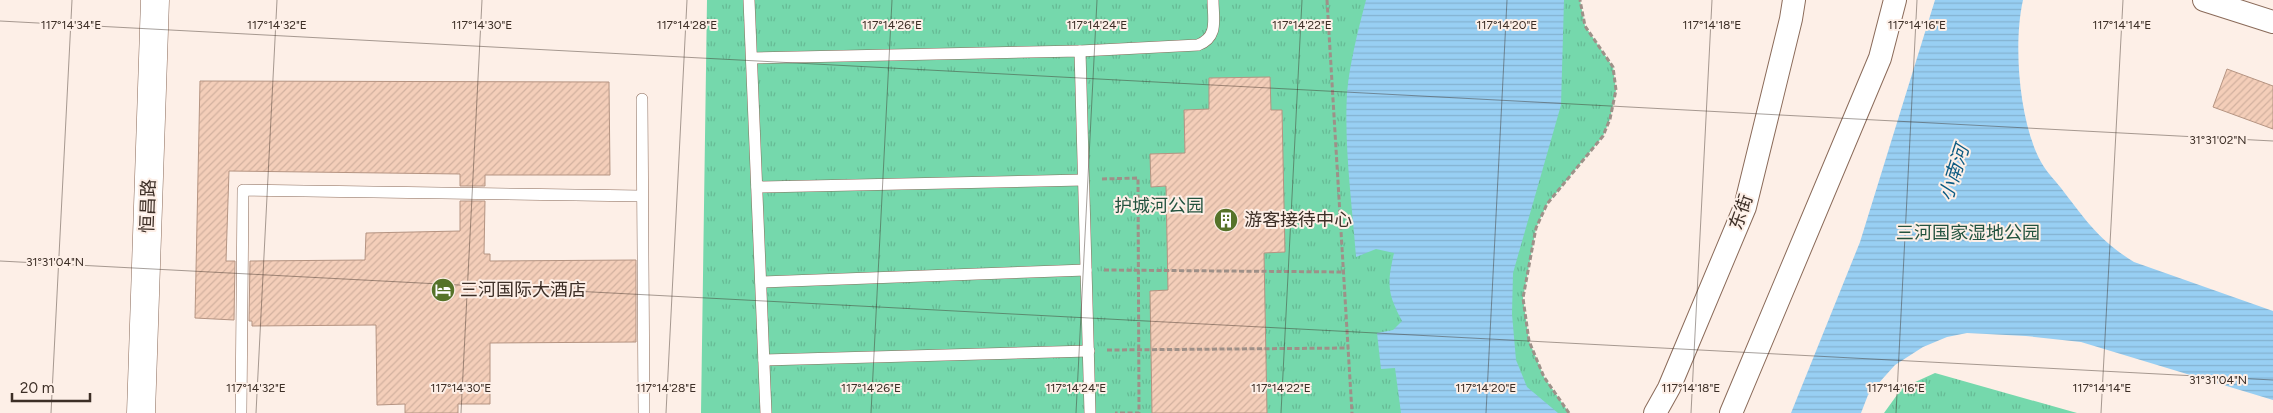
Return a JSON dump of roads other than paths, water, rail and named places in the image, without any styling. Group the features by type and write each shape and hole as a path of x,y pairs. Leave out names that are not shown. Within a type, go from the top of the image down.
{"street":[{"name":"恒昌路","path":"142,413 155,0"},
{"name":"东街","path":"1655,413 1669,388 1745,207 1794,0"},
{"path":"1732,413 1880,58 1894,0"},
{"path":"2204,0 2273,22"}],"lane":[{"path":"749,0 766,413"},
{"path":"752,58 1080,51 1198,45 1206,42 1212,35 1213,0"},
{"path":"1080,51 1090,413"},
{"path":"642,99 644,413"},
{"path":"757,187 1084,180"},
{"path":"241,413 243,190 642,196"},
{"path":"761,282 1086,270"},
{"path":"764,360 1088,351"}],"water":[{"path":"1366,0 1564,0 1561,105 1513,273 1512,314 1516,360 1527,387 1558,413 1401,413 1395,368 1381,369 1377,333 1393,330 1402,321 1393,303 1390,288 1390,273 1394,253 1376,249 1356,257 1347,154 1346,113 1348,81"},
{"name":"三河国家湿地公园","path":"1935,0 2023,0 2018,60 2020,82 2028,126 2043,166 2095,231 2112,247 2134,262 2273,311 2273,400 2081,342 2026,336 1967,333 1947,337 1923,347 1895,365 1868,395 1861,413 1791,413 1860,242"}],"place":[{"name":"游客接待中心","path":"1226,220"},
{"name":"三河国际大酒店","path":"443,290"}],"water label":[{"name":"小南河","path":"1954,173"}],"park label":[{"name":"护城河公园","path":"1159,206"}]}
